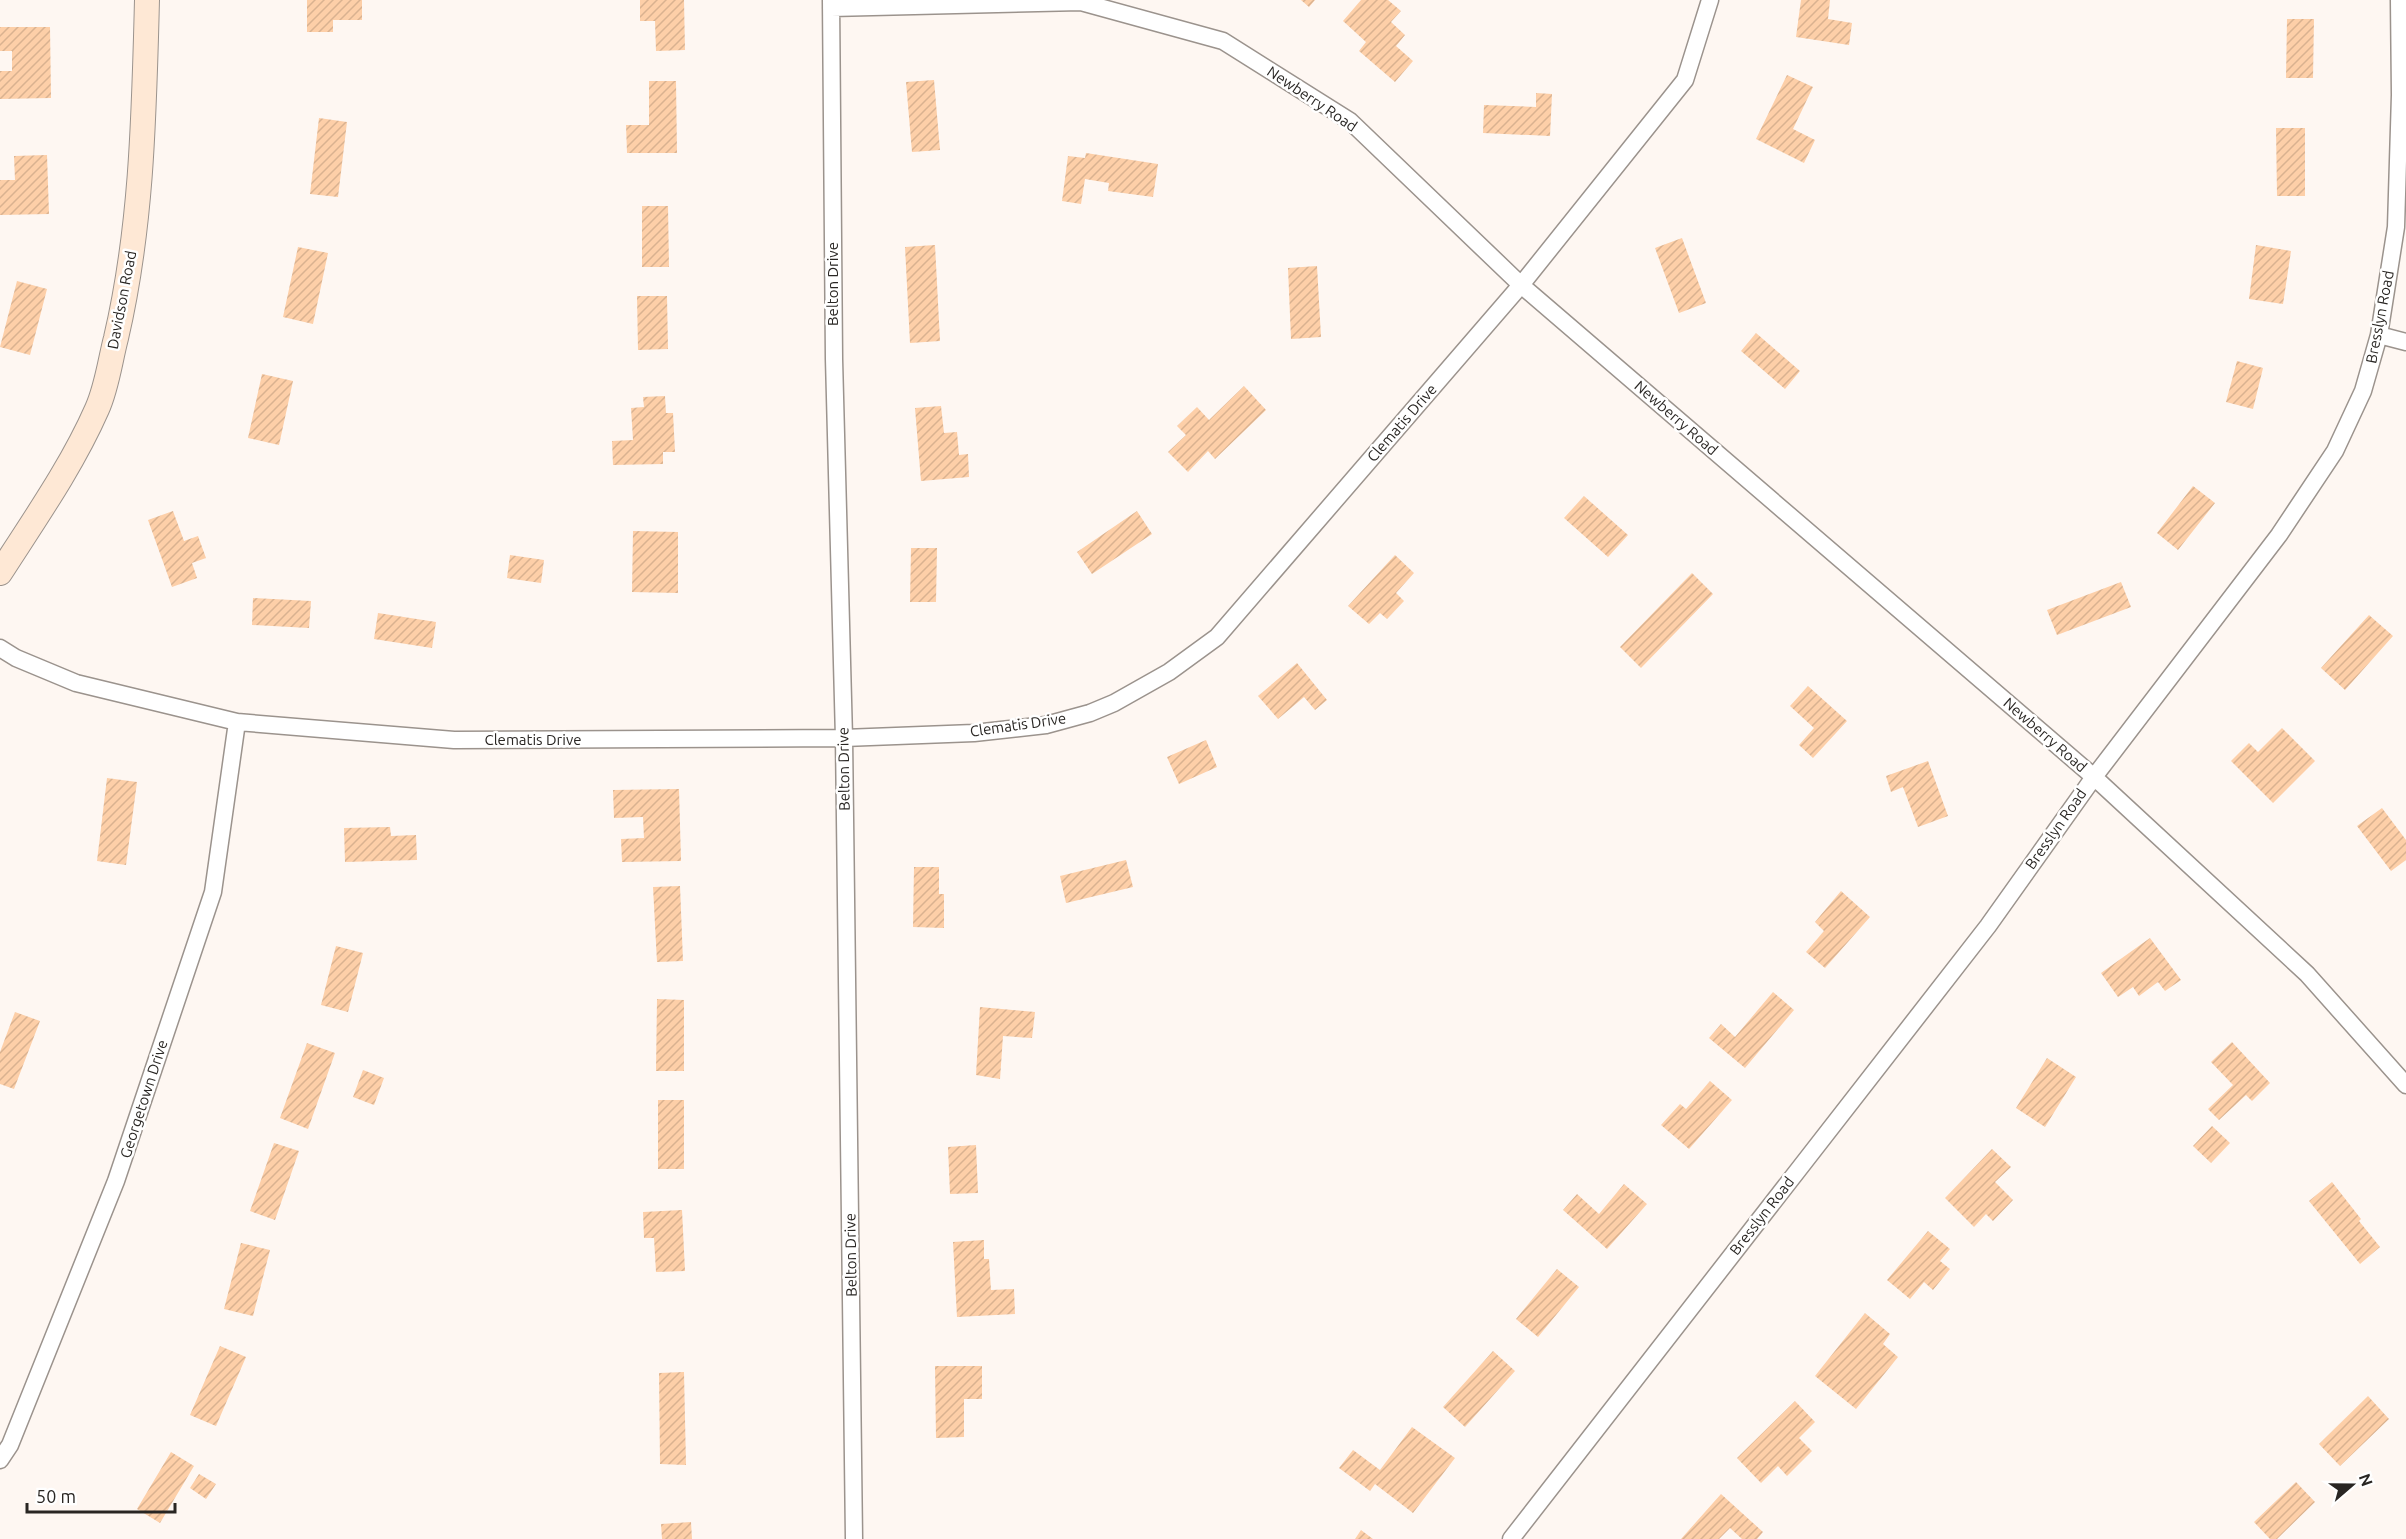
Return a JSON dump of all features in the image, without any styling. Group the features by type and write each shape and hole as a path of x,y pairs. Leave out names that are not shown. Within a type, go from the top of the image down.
{"street":[{"name":"Davidson Road","path":"0,573 76,450 98,407 109,369 124,304 136,224 143,132 147,0"},
{"name":"Clematis Drive","path":"0,648 16,658 76,683 237,722 454,740 844,738 974,733 1046,725 1090,713 1114,703 1169,672 1217,637 1521,285 1685,80 1710,0"},
{"name":"Bresslyn Road","path":"1511,1539 1988,926 2094,777 2279,535 2335,451 2363,391 2379,335 2397,217 2399,0"},
{"name":"Newberry Road","path":"831,4 1081,2 1223,41 1350,121 1521,285 2094,777 2307,974 2406,1085"},
{"name":"Belton Drive","path":"831,4 834,359 844,738 854,1539"},
{"path":"2379,335 2406,342"},
{"name":"Georgetown Drive","path":"0,1460 10,1445 116,1181 213,892 237,722"}],"building":[{"path":"307,0 362,0 362,20 333,20 333,32 307,32"},
{"path":"640,0 684,0 685,50 656,51 655,21 640,21"},
{"path":"1301,0 1315,0 1309,7"},
{"path":"1361,0 1388,0 1401,11 1391,22 1405,35 1396,46 1413,61 1395,82 1359,51 1366,42 1343,21"},
{"path":"1801,0 1830,0 1828,19 1852,23 1849,45 1796,37"},
{"path":"2287,19 2314,19 2313,78 2286,78"},
{"path":"0,27 50,27 51,98 0,99 0,71 12,71 12,51 0,51"},
{"path":"1787,75 1813,87 1793,129 1815,140 1804,163 1756,139"},
{"path":"934,80 940,150 912,152 906,82"},
{"path":"649,81 676,81 677,153 627,153 626,125 649,125"},
{"path":"1536,93 1552,94 1550,136 1483,133 1484,105 1536,107"},
{"path":"319,118 347,122 338,197 310,194"},
{"path":"2276,128 2305,128 2305,196 2277,196"},
{"path":"1086,153 1158,164 1153,197 1108,191 1109,183 1085,179 1081,204 1062,201 1068,156 1085,158"},
{"path":"47,155 49,214 0,215 0,180 15,180 14,156"},
{"path":"642,206 668,206 669,267 642,267"},
{"path":"1682,238 1706,303 1679,313 1655,248"},
{"path":"935,245 940,341 910,343 905,247"},
{"path":"2256,245 2291,251 2283,304 2249,299"},
{"path":"298,247 328,253 313,324 283,317"},
{"path":"1317,266 1321,337 1291,339 1288,268"},
{"path":"17,281 47,289 30,355 0,347"},
{"path":"637,296 667,296 668,349 638,350"},
{"path":"1756,333 1800,371 1785,389 1741,351"},
{"path":"2237,361 2263,368 2253,409 2226,402"},
{"path":"262,374 293,381 279,445 248,438"},
{"path":"1244,386 1266,410 1215,459 1208,451 1188,472 1168,452 1186,435 1177,426 1197,407 1209,420"},
{"path":"665,396 666,413 673,413 675,452 663,452 663,464 613,465 612,441 633,440 631,408 644,407 643,397"},
{"path":"941,406 944,433 957,432 959,455 968,454 969,477 921,481 915,408"},
{"path":"2193,486 2215,503 2178,550 2157,533"},
{"path":"1584,496 1628,535 1608,557 1564,518"},
{"path":"173,511 184,541 198,536 206,558 192,563 197,578 172,587 148,520"},
{"path":"1137,511 1152,534 1092,574 1077,552"},
{"path":"633,531 678,532 678,593 632,592"},
{"path":"911,548 937,548 936,602 910,602"},
{"path":"510,555 544,560 541,583 507,578"},
{"path":"1395,555 1414,573 1396,593 1404,601 1387,619 1380,613 1369,624 1348,606"},
{"path":"1692,573 1713,594 1641,668 1620,647"},
{"path":"2121,582 2131,607 2057,635 2047,610"},
{"path":"253,598 311,601 309,628 252,625"},
{"path":"378,613 436,622 432,648 374,639"},
{"path":"2369,615 2393,636 2345,690 2321,668"},
{"path":"1297,663 1327,700 1315,710 1304,697 1278,719 1258,696"},
{"path":"1808,686 1847,721 1813,758 1799,745 1814,728 1790,706"},
{"path":"2282,728 2315,761 2273,803 2231,761 2249,743 2258,752"},
{"path":"1206,740 1217,767 1179,784 1167,757"},
{"path":"1928,761 1948,816 1918,827 1903,787 1891,792 1886,776"},
{"path":"107,778 137,782 126,865 97,861"},
{"path":"679,789 681,861 622,862 621,839 644,838 643,817 614,818 613,790"},
{"path":"2382,808 2406,840 2406,860 2391,871 2357,826"},
{"path":"390,827 391,836 416,835 417,860 345,862 344,828"},
{"path":"1126,860 1133,887 1066,903 1060,876"},
{"path":"914,867 939,867 939,894 944,894 944,928 913,927"},
{"path":"680,886 683,961 657,962 653,887"},
{"path":"1841,891 1870,917 1825,968 1806,952 1824,931 1815,922"},
{"path":"2150,938 2181,980 2165,991 2158,982 2139,996 2133,987 2118,997 2101,973"},
{"path":"336,946 363,953 348,1012 321,1005"},
{"path":"1773,992 1794,1010 1745,1068 1709,1038 1721,1024 1735,1037"},
{"path":"657,999 684,1000 684,1071 656,1071"},
{"path":"980,1007 1035,1012 1032,1038 1003,1036 1000,1079 976,1075"},
{"path":"15,1012 40,1021 14,1089 0,1084 0,1052"},
{"path":"2232,1042 2270,1083 2252,1101 2246,1095 2219,1120 2208,1109 2233,1085 2211,1062"},
{"path":"307,1043 335,1053 308,1129 280,1118"},
{"path":"2047,1058 2076,1077 2045,1127 2016,1108"},
{"path":"363,1070 384,1078 374,1105 353,1097"},
{"path":"1710,1081 1732,1100 1689,1149 1661,1125 1680,1104 1686,1109"},
{"path":"658,1100 684,1100 684,1169 658,1169"},
{"path":"2212,1126 2230,1143 2211,1163 2193,1146"},
{"path":"274,1143 299,1151 275,1220 250,1211"},
{"path":"976,1145 978,1193 950,1194 948,1147"},
{"path":"1992,1149 2011,1167 1995,1182 2013,1200 1993,1221 1986,1214 1974,1227 1945,1198"},
{"path":"2332,1182 2380,1247 2360,1264 2309,1201"},
{"path":"1624,1184 1647,1204 1607,1249 1563,1210 1577,1194 1599,1214"},
{"path":"682,1210 685,1271 656,1272 654,1238 644,1238 643,1212"},
{"path":"1928,1231 1950,1249 1940,1261 1950,1269 1933,1290 1924,1282 1910,1299 1887,1280"},
{"path":"984,1240 984,1259 989,1259 991,1290 1014,1289 1015,1314 957,1317 953,1242"},
{"path":"241,1243 270,1250 253,1316 224,1309"},
{"path":"1557,1269 1579,1287 1538,1337 1516,1319"},
{"path":"1865,1313 1890,1334 1883,1344 1898,1357 1856,1409 1815,1376"},
{"path":"220,1346 246,1357 216,1426 190,1415"},
{"path":"1493,1351 1515,1371 1465,1427 1443,1407"},
{"path":"935,1366 982,1366 982,1399 964,1399 964,1437 936,1438"},
{"path":"684,1372 686,1465 660,1464 659,1373"},
{"path":"2368,1396 2389,1419 2340,1466 2319,1444"},
{"path":"1795,1401 1815,1422 1799,1438 1812,1451 1787,1476 1778,1466 1761,1483 1737,1458"},
{"path":"1412,1427 1455,1458 1413,1513 1375,1484 1370,1491 1339,1468 1353,1450 1380,1470"},
{"path":"171,1452 194,1466 160,1523 137,1509"},
{"path":"199,1474 216,1484 206,1499 190,1488"},
{"path":"2296,1482 2315,1502 2277,1539 2270,1539 2254,1522"},
{"path":"1721,1494 1763,1532 1757,1539 1742,1539 1730,1528 1719,1539 1681,1539"},
{"path":"691,1522 692,1539 662,1539 661,1524"},
{"path":"1361,1530 1373,1539 1355,1539"}]}
